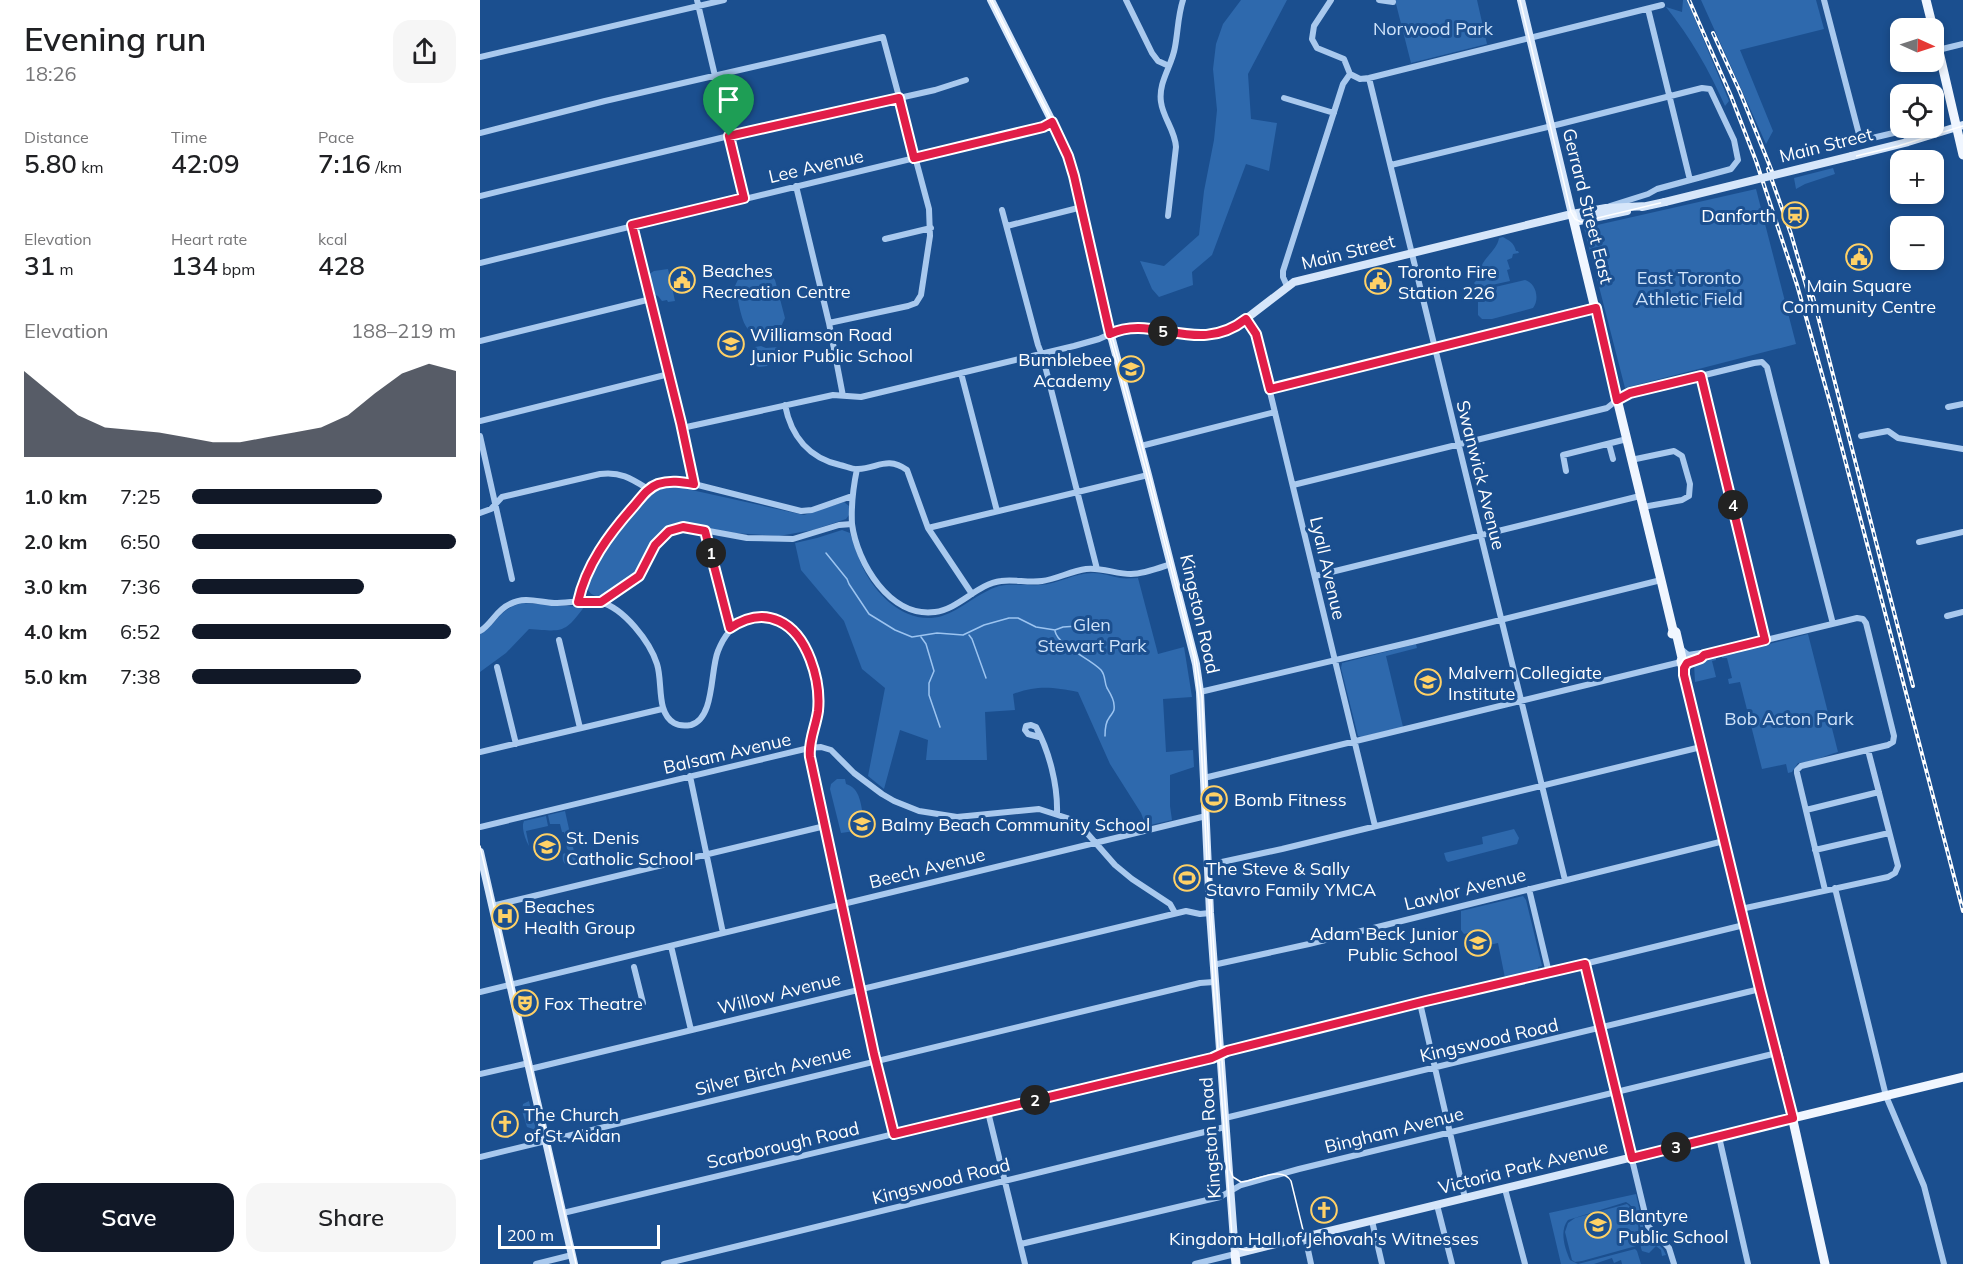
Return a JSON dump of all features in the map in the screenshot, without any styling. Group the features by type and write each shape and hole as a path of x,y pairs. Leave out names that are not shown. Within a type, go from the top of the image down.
{"main road":[{"name":"Kingston Road","path":"991,0 1068,156 1082,207 1110,334 1196,664 1200,692 1214,982 1236,1264"},
{"name":"Gerrard Street East","path":"1521,0 1673,630 1678,659 1681,662"},
{"path":"1926,0 1930,18"},
{"path":"1944,72 1959,126 1963,155"},
{"name":"Main Street","path":"1110,334 1131,328 1204,336 1230,329 1294,282 1412,253 1573,218 1665,202 1908,142 1959,126"},
{"name":"Main Street","path":"1573,218 1606,208 1647,206"},
{"name":"Gerrard Street East","path":"1673,630 1676,632 1680,647 1681,662 1701,747 1793,1118 1825,1264"},
{"path":"480,852 573,1260"},
{"name":"Victoria Park Avenue","path":"1235,1254 1963,1077"}],"street":[{"path":"480,57 698,3 724,0"},
{"path":"1126,0 1152,53 1158,61 1169,66"},
{"path":"1167,216 1176,152 1174,135 1163,109 1162,84 1175,46 1183,0"},
{"path":"1331,0 1314,26 1312,39 1320,49 1344,59 1350,74 1360,79 1662,5"},
{"path":"1379,0 1393,2"},
{"name":"Main Street","path":"1824,0 1860,138 1864,140 1902,131 1908,142"},
{"path":"698,3 744,198"},
{"path":"1648,9 1690,180"},
{"path":"480,133 883,37 931,228 921,295 916,303 829,323"},
{"path":"1944,49 1963,44"},
{"path":"1287,286 1283,271 1343,84 1350,74"},
{"name":"Swanwick Avenue","path":"1369,78 1564,880"},
{"path":"480,196 729,136 935,90 966,80"},
{"name":"Main Street","path":"1606,208 1657,189 1731,169 1736,165 1738,154 1713,92 1702,88 1670,96"},
{"path":"1391,165 1670,96"},
{"path":"1284,98 1334,113"},
{"name":"Lee Avenue","path":"480,262 1043,127 1052,122"},
{"path":"796,186 829,323 843,396"},
{"path":"1007,226 1082,207"},
{"path":"1002,210 1097,569"},
{"path":"632,225 694,484"},
{"path":"885,239 931,228"},
{"path":"480,341 651,299"},
{"path":"1270,389 1596,308"},
{"name":"Lyall Avenue","path":"1246,319 1256,334 1270,389 1375,826"},
{"path":"682,428 833,395 861,397 1041,354 1110,334"},
{"path":"1293,485 1607,408 1630,393 1762,362 1767,367 1833,624"},
{"path":"961,373 997,511"},
{"path":"480,421 669,374"},
{"path":"1701,376 1765,640"},
{"path":"1948,407 1963,404"},
{"path":"784,405 796,438 808,450 826,462 857,470 889,463 900,465 907,470 928,528 972,594"},
{"path":"1141,446 1275,412"},
{"path":"1861,435 1888,431 1899,438 1963,449"},
{"path":"480,436 512,579"},
{"path":"1566,471 1563,455 1627,439"},
{"path":"1609,444 1613,459"},
{"path":"1631,460 1674,451 1682,456 1690,484 1689,495 1682,500 1643,507"},
{"path":"857,470 852,496 852,524 866,567 896,602 910,610 937,612 1001,581 1042,581 1084,569 1133,574 1171,564"},
{"path":"480,513 488,512 502,497 606,473 624,475 648,489"},
{"path":"928,528 1148,475"},
{"path":"578,602 582,585 602,547 648,489 665,482 694,484 801,511 812,510 852,496"},
{"path":"1315,576 1641,496"},
{"path":"601,602 639,576 655,545 669,531 683,527 747,538 793,539 839,525 852,524"},
{"path":"705,531 730,628"},
{"path":"1919,542 1963,531"},
{"path":"1200,692 1661,580"},
{"path":"480,631 498,611 516,601 531,599 555,603 601,602 635,626 647,642 660,676 662,709 665,715 676,724 688,726 700,720 705,710 711,690 715,659 730,628 750,618 771,618 788,625 803,643 813,666 818,705 809,748 860,989 894,1134"},
{"path":"1947,616 1963,612"},
{"path":"1684,675 1687,663 1704,655 1857,618 1863,619 1866,623 1894,736 1893,742 1801,766 1797,770 1825,890"},
{"path":"559,640 580,728"},
{"path":"1680,647 1688,655 1701,653 1704,655"},
{"path":"1204,778 1681,662"},
{"path":"497,667 516,744"},
{"path":"480,752 662,709"},
{"path":"1040,737 1051,767 1057,814"},
{"name":"Balsam Avenue","path":"480,827 820,747 831,750 854,773 882,794 919,811 957,817 1039,809 1079,824 1094,844 1115,865 1170,904 1175,914"},
{"path":"1208,865 1701,747"},
{"path":"1741,909 1888,877 1895,873 1898,866 1868,750"},
{"path":"690,776 723,933"},
{"path":"1806,810 1879,792"},
{"name":"Beech Avenue","path":"480,992 1206,816"},
{"path":"492,906 825,826"},
{"path":"1815,850 1889,833"},
{"name":"Lawlor Avenue","path":"1213,965 1309,944 1724,841"},
{"path":"1835,888 1886,1096 1924,1186 1944,1264"},
{"path":"1529,889 1549,972"},
{"path":"1175,914 1186,910 1200,914 1210,913"},
{"name":"Willow Avenue","path":"480,1074 529,1066 691,1030 1175,914"},
{"name":"Scarborough Road","path":"563,1213 988,1112 1420,1003 1744,925"},
{"path":"671,946 691,1030"},
{"path":"1585,964 1648,1226 1667,1246 1674,1264"},
{"path":"634,967 643,1003"},
{"name":"Silver Birch Avenue","path":"480,1157 1200,983 1214,982"},
{"name":"Kingswood Road","path":"664,1264 1005,1180 1434,1068 1760,989"},
{"path":"1420,1003 1465,1198"},
{"name":"Bingham Avenue","path":"1021,1244 1212,1199 1262,1179 1777,1053"},
{"path":"988,1112 1025,1264"},
{"path":"1719,1137 1748,1264"},
{"path":"1505,1189 1525,1264"},
{"path":"1437,1205 1452,1264"},
{"path":"1371,1221 1382,1264"},
{"path":"1305,1236 1311,1264"},
{"name":"Victoria Park Avenue","path":"1195,1264 1235,1254"},
{"path":"536,1264 573,1260"}],"green space":[{"path":"1241,0 1287,0 1248,74 1251,119 1277,123 1269,171 1246,164 1212,255 1192,272 1193,285 1159,297 1152,289 1140,261 1164,266 1199,235 1217,110 1213,69 1216,44 1223,24"},
{"name":"Norwood Park","path":"1395,0 1477,0 1487,44 1411,63"},
{"path":"1683,0 1687,0 1729,101 1725,106 1699,55 1684,30 1666,7 1682,12"},
{"path":"1701,0 1816,0 1824,29 1740,50 1773,131 1766,144"},
{"path":"1833,168 1835,174 1796,189 1794,178"},
{"name":"East Toronto Athletic Field","path":"1756,189 1796,344 1625,388 1584,228"},
{"path":"1503,237 1511,242 1519,253 1513,254 1512,258 1507,260 1510,281 1478,288 1474,283 1481,267 1499,238"},
{"path":"759,268 768,271 775,280 785,318 780,329 758,335 750,332 746,326 735,286 742,271"},
{"path":"668,269 675,301 668,302 667,300 662,301 653,294 649,274"},
{"path":"1525,280 1532,284 1536,292 1533,308 1492,319 1482,319 1478,315 1478,291"},
{"path":"755,347 779,347 783,357 772,359 767,366 756,366 753,352"},
{"path":"669,485 804,515 844,502 849,506 849,515 846,519 813,530 779,536 734,533 685,524 672,527 661,533 652,543 636,575 604,596 591,594 587,582 610,540 632,511 657,490"},
{"name":"Glen Stewart Park","path":"842,530 850,533 863,568 876,589 895,607 917,617 942,616 984,592 1004,585 1047,584 1093,573 1138,578 1158,654 1184,647 1192,697 1163,699 1166,752 1193,750 1194,767 1170,775 1172,820 1146,826 1141,813 1110,764 1078,692 1061,689 1038,688 1022,691 1013,694 1015,710 985,712 987,760 926,760 928,740 900,730 884,789 868,776 885,688 862,669 844,621 801,570 795,543"},
{"path":"1191,560 1197,581 1196,586 1192,587 1190,582 1186,583 1186,588 1180,563"},
{"path":"522,603 584,607 571,623 561,629 529,629 506,653 480,672 480,634 507,609"},
{"name":"Bob Acton Park","path":"1808,634 1838,752 1798,763 1792,772 1788,773 1786,764 1762,769 1740,682 1729,684 1728,679 1732,678 1727,658 1722,658 1722,655 1742,651 1755,645 1765,645"},
{"path":"1416,644 1417,648 1386,656 1403,727 1358,736 1341,668 1342,663"},
{"path":"1716,657 1716,660 1712,661 1716,677 1695,682 1694,664"},
{"path":"837,779 845,779 846,784 855,789 864,820 861,824 862,830 841,833 830,789 831,784"},
{"path":"565,811 576,866 572,858 569,866 563,862 563,854 571,857 572,852 567,849 560,824 550,824 548,815"},
{"path":"546,816 548,826 526,831 529,846 524,833 524,821"},
{"path":"1514,829 1519,838 1517,844 1448,862 1446,860 1444,853 1483,844 1482,837"},
{"path":"1523,896 1526,900 1542,966 1538,967 1538,970 1505,978 1498,943 1485,946 1479,932 1464,934 1461,930 1461,911"},
{"path":"529,1101 536,1130 527,1127 522,1111 523,1104"},
{"path":"1636,1194 1644,1230 1666,1255 1662,1256 1661,1250 1656,1246 1649,1253 1642,1251 1638,1219 1635,1211 1626,1202 1568,1220 1563,1235 1565,1245 1570,1260 1578,1264 1561,1264 1549,1213"},
{"path":"1627,1204 1638,1224 1639,1235 1636,1246 1582,1261 1572,1260 1565,1232 1568,1223 1575,1218"},
{"path":"1635,1249 1641,1264 1622,1264 1621,1260 1614,1263 1612,1258 1594,1264 1578,1264"}],"waterway":[{"path":"826,553 847,579 869,614 895,630 912,637 937,633 963,635 984,625 1009,618 1018,618 1036,627 1055,630 1063,627 1093,625 1104,627"},
{"path":"1055,631 1062,642 1103,672 1114,707 1107,722 1105,736"},
{"path":"969,635 986,678"},
{"path":"921,637 926,644 934,671 929,683 929,695 940,727"}],"tram line":[{"path":"990,0 1059,138 1073,177 1102,309 1194,658 1199,701 1213,982 1232,1236 1239,1248 1252,1250 1296,1239 1303,1230 1291,1181 1287,1176 1275,1174 1241,1182 1233,1177 1230,1170 1212,923 1202,697 1196,658 1142,445 1103,304 1073,168 1061,138 992,0"},
{"path":"1520,0 1571,212 1575,219 1581,222 1898,146 1963,126"},
{"path":"480,846 576,1264"}],"railway":[{"path":"1689,0 1731,96 1756,161 1797,285 1963,911"},
{"path":"1713,33 1773,174"},
{"path":"1768,169 1791,234 1812,306"},
{"path":"1813,297 1913,686"}],"place":[{"name":"Danforth","path":"1795,215"},
{"name":"Main Square Community Centre","path":"1859,257"},
{"name":"Beaches Recreation Centre","path":"682,280"},
{"name":"Toronto Fire Station 226","path":"1378,281"},
{"name":"Williamson Road Junior Public School","path":"731,344"},
{"name":"Bumblebee Academy","path":"1131,369"},
{"name":"Malvern Collegiate Institute","path":"1428,682"},
{"name":"Bomb Fitness","path":"1214,799"},
{"name":"Balmy Beach Community School","path":"862,824"},
{"name":"St. Denis Catholic School","path":"547,847"},
{"name":"The Steve & Sally Stavro Family YMCA","path":"1187,878"},
{"name":"Beaches Health Group","path":"505,916"},
{"name":"Adam Beck Junior Public School","path":"1478,943"},
{"name":"Fox Theatre","path":"525,1003"},
{"name":"The Church of St. Aidan","path":"505,1124"},
{"name":"Kingdom Hall of Jehovah's Witnesses","path":"1324,1210"},
{"name":"Blantyre Public School","path":"1598,1225"}],"route":[{"path":"899,98 914,158 1043,127 1052,122 1068,156 1074,176 1110,334 1120,330 1140,328 1204,336 1230,329 1246,319 1256,334 1270,389 1596,308 1617,400 1630,393 1701,376 1765,640 1692,660 1685,665 1684,675 1793,1118 1632,1158 1585,964 1227,1051 1212,1058 894,1134 874,1054 810,757 809,748 818,705 813,666 803,643 788,625 771,618 750,618 730,628 705,531 687,527 669,531 662,537 655,545 639,576 601,602 578,602 582,585 602,547 648,489 665,482 694,484 632,225 744,198 729,136 899,98"}]}
